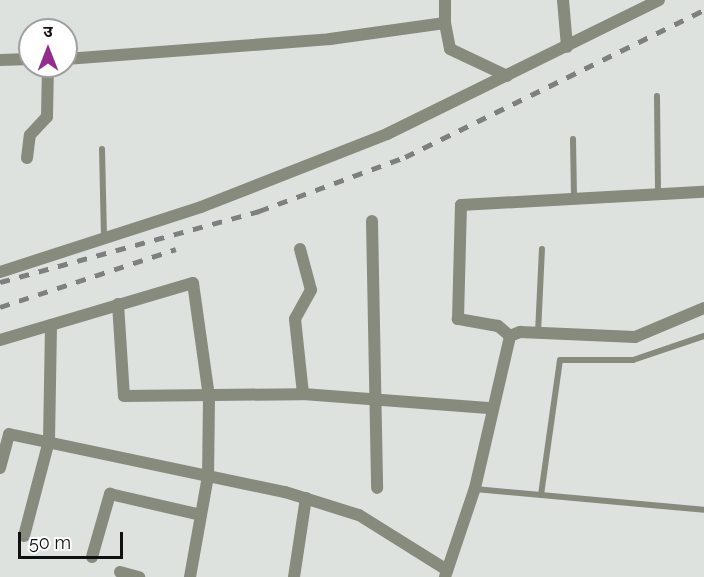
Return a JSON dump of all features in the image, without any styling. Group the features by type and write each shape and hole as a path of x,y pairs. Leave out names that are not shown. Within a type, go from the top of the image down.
{"street":[{"path":"445,0 445,23 450,49 507,76"},
{"path":"563,0 567,46"},
{"path":"0,272 104,240 387,134 659,0"},
{"path":"78,58 330,39 445,23"},
{"path":"0,60 18,59"},
{"path":"27,158 30,135 47,117 48,78"},
{"path":"704,192 464,203 459,208 458,319 498,326 510,336 538,333 635,337 704,308"},
{"path":"372,220 378,397 377,488"},
{"path":"300,249 311,290 295,319 303,394"},
{"path":"0,340 193,284 209,397 208,476 190,577"},
{"path":"118,304 122,394 209,397 303,394 378,397 491,408"},
{"path":"24,536 49,441 51,325"},
{"path":"0,468 7,434 49,441 306,498 382,526 446,573 475,489 491,408 510,336"},
{"path":"92,557 110,494 201,515"},
{"path":"294,577 306,498"},
{"path":"120,572 139,577"}],"lane":[{"path":"657,96 658,194"},
{"path":"573,139 574,198"},
{"path":"102,149 104,240"},
{"path":"538,333 542,249"},
{"path":"541,495 560,360 633,360 704,336"},
{"path":"475,489 704,510"}],"railway":[{"path":"0,282 259,211 405,157 704,10"},
{"path":"0,307 176,249"}]}
